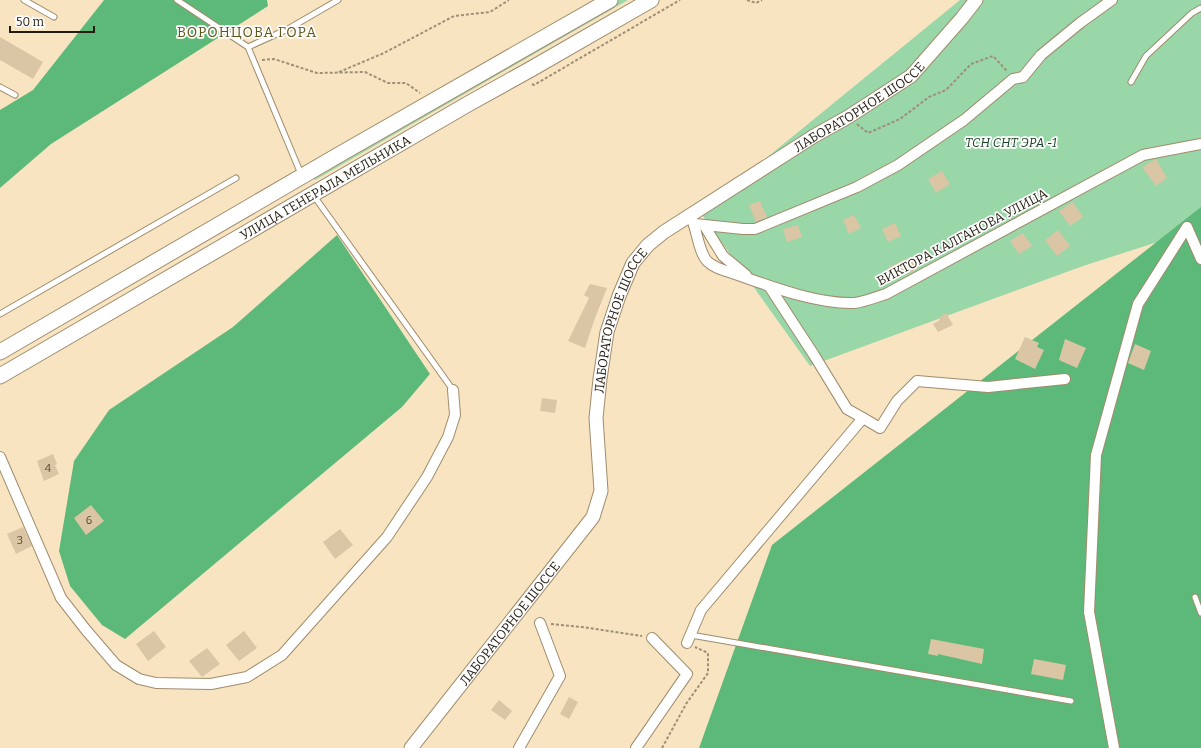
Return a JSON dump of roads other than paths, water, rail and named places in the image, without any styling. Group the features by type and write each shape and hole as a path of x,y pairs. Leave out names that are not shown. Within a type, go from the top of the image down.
{"main road":[{"name":"УЛИЦА ГЕНЕРАЛА МЕЛЬНИКА","path":"0,352 450,90 610,0"},
{"name":"УЛИЦА ГЕНЕРАЛА МЕЛЬНИКА","path":"0,376 312,194 651,0"},
{"name":"ЛАБОРАТОРНОЕ ШОССЕ","path":"411,748 592,516 601,491 596,418 607,332 619,296 633,263 648,245 664,232 696,221 814,136 848,117 911,76 976,0"},
{"path":"302,177 312,194"}],"street":[{"path":"696,221 743,229 755,229 857,186 898,165 964,120 1013,79 1023,77 1041,55 1080,23 1112,0"},
{"name":"ВИКТОРА КАЛГАНОВА УЛИЦА","path":"696,221 701,249 706,259 712,266 796,294 836,302 855,303 886,294 1143,155 1201,144"},
{"path":"696,221 723,256 754,281"},
{"path":"1114,748 1089,612 1096,455 1138,304 1187,227 1201,259"},
{"path":"769,286 814,355 846,409 880,428 897,401 917,381 988,386 1065,379"},
{"path":"0,457 61,598 116,665 139,678 156,683 211,684 246,677 282,655 387,537 427,477 448,437 455,415 453,390"},
{"path":"689,639 701,610 863,418"},
{"path":"519,748 560,676 540,623"},
{"path":"636,748 687,674 652,638"}],"lane":[{"path":"24,0 54,17"},
{"path":"177,0 248,47 302,177"},
{"path":"248,47 288,29 338,0"},
{"path":"1131,82 1146,56 1192,13 1201,8"},
{"path":"0,87 15,96"},
{"path":"0,314 236,178"},
{"path":"312,194 453,390"},
{"path":"1195,597 1201,613"},
{"path":"689,639 1070,701"}],"district":[{"name":"ВОРОНЦОВА ГОРА","path":"247,32"}],"park label":[{"name":"ТСН СНТ ЭРА -1","path":"1011,142"}]}
